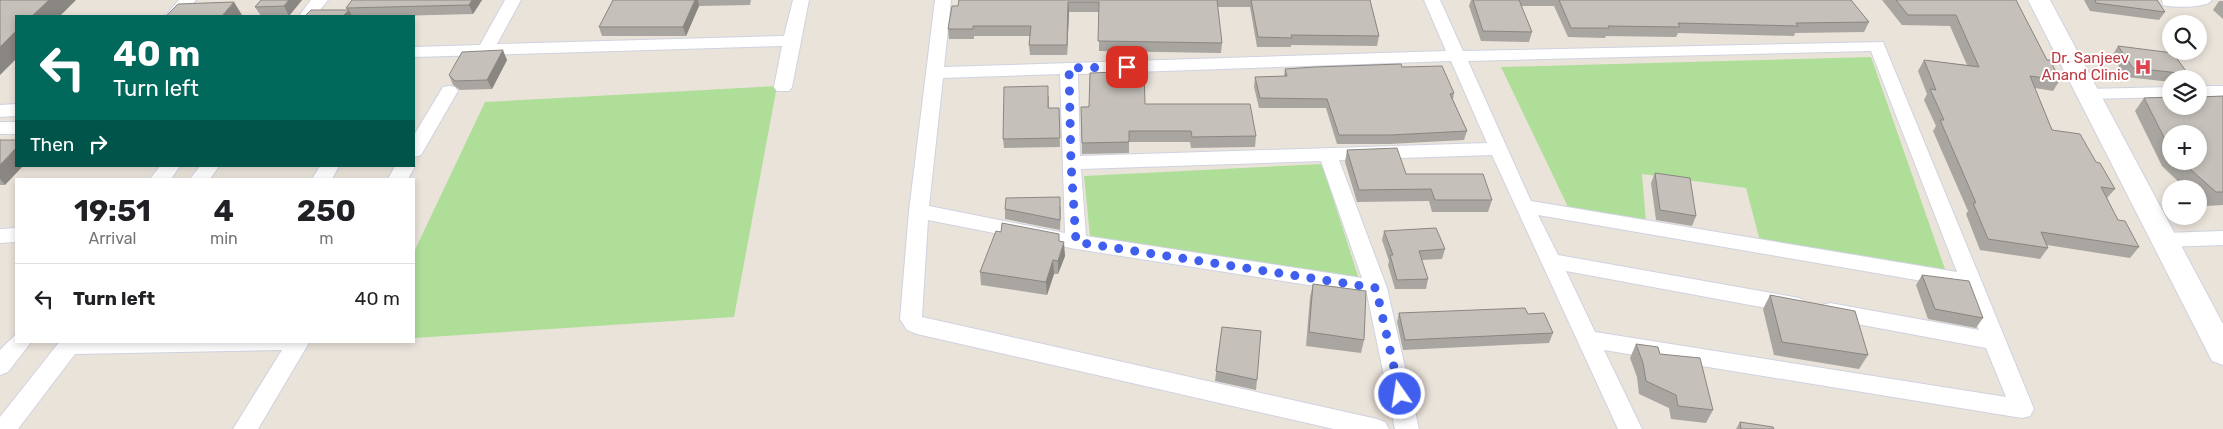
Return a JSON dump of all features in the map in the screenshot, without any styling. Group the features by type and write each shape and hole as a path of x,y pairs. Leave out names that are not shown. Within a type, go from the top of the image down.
{"street":[{"path":"174,15 188,0"},
{"path":"308,15 320,0"},
{"path":"486,50 513,0"},
{"path":"783,87 800,0"},
{"path":"942,0 919,211 911,319 915,324 925,328 1377,429"},
{"path":"1432,0 1524,206 1630,429"},
{"path":"2039,0 2223,353"},
{"path":"2169,2 2204,0"},
{"path":"415,52 791,42"},
{"path":"934,73 1458,56 1877,46 2022,409 1587,340"},
{"path":"1069,68 1071,163 1076,242"},
{"path":"2207,91 2223,90"},
{"path":"415,147 421,126 449,91"},
{"path":"2088,94 2162,92"},
{"path":"0,111 15,110"},
{"path":"0,128 15,128"},
{"path":"1071,163 1498,149"},
{"path":"1328,155 1376,288 1408,429"},
{"path":"161,178 170,167"},
{"path":"201,178 209,167"},
{"path":"323,178 329,167"},
{"path":"1524,206 1971,282"},
{"path":"919,211 1076,242 1376,288"},
{"path":"0,236 15,235"},
{"path":"2164,240 2223,238"},
{"path":"1550,261 1995,341"},
{"path":"0,366 19,343"},
{"path":"4,426 71,344 143,343"},
{"path":"245,429 298,343"}],"green space":[{"path":"1871,57 1946,272 1760,241 1746,188 1642,174 1646,223 1569,209 1501,67"},
{"path":"777,86 734,317 415,338 415,250 485,102"},
{"path":"1322,164 1359,279 1090,236 1084,176"}],"building":[{"path":"0,0 49,0 33,15 15,15 15,32 0,47"},
{"path":"261,0 289,0 284,6 255,7"},
{"path":"352,0 472,0 469,5 346,8"},
{"path":"613,0 695,0 683,27 599,27"},
{"path":"959,0 1217,0 1222,43 1098,41 1099,2 1068,2 1067,45 1029,45 1031,26 973,26 973,29 948,29 952,6 958,6"},
{"path":"1251,0 1370,0 1379,36 1291,35 1292,38 1258,37"},
{"path":"1473,0 1519,0 1532,32 1483,31"},
{"path":"1559,0 1851,0 1869,22 1796,23 1798,26 1678,23 1680,27 1608,26 1609,28 1571,28"},
{"path":"1896,0 2016,0 2047,60 2050,60 2060,80 2030,76 2052,130 2080,134 2096,162 2100,163 2115,189 2101,187 2118,220 2125,221 2139,247 2041,232 2048,248 1988,239 1973,203 1976,203 1940,120 1944,120 1930,89 1936,90 1924,60 1979,67 1956,15 1908,15"},
{"path":"2095,0 2157,0 2165,12 2096,3"},
{"path":"234,2 223,15 167,15 178,4"},
{"path":"311,10 349,10 344,15 306,15"},
{"path":"2118,46 2162,52 2162,60 2178,60 2185,70 2162,71 2133,68"},
{"path":"503,50 487,80 455,81 449,75 462,52"},
{"path":"1401,64 1402,67 1442,66 1454,93 1450,94 1467,131 1391,135 1339,135 1327,99 1260,98 1255,77 1287,76 1285,69"},
{"path":"1144,71 1145,104 1250,104 1256,136 1192,137 1191,131 1129,131 1129,142 1082,143 1081,107 1089,107 1090,73"},
{"path":"1048,86 1048,108 1059,108 1060,138 1003,139 1004,87"},
{"path":"2223,96 2223,192 2216,192 2207,184 2207,180 2202,180 2191,170 2207,170 2207,125 2162,125 2162,133 2144,98 2162,97 2162,115 2207,115 2207,97"},
{"path":"0,140 15,140 15,149 0,165"},
{"path":"1397,148 1406,174 1483,174 1492,200 1435,200 1431,189 1359,190 1347,150"},
{"path":"1655,173 1690,178 1696,216 1660,210"},
{"path":"1060,197 1060,220 1005,209 1006,198"},
{"path":"1002,223 1059,234 1059,241 1064,242 1058,261 1053,260 1046,282 980,272 996,231 1001,232"},
{"path":"1436,228 1445,249 1419,251 1428,279 1397,280 1390,255 1393,255 1384,231"},
{"path":"1922,275 1969,281 1983,318 1935,309"},
{"path":"1313,284 1366,291 1364,340 1309,332"},
{"path":"1770,295 1855,311 1868,355 1782,342"},
{"path":"1525,308 1528,314 1544,313 1553,333 1405,340 1399,313"},
{"path":"1222,327 1261,331 1257,380 1216,371"},
{"path":"1636,344 1658,347 1660,354 1700,358 1713,410 1678,406 1676,395 1646,381 1643,363"},
{"path":"1740,422 1773,427 1774,429 1741,429"}],"place":[{"name":"Dr. Sanjeev Anand Clinic","path":"2143,67"}],"route":[{"path":"1127,67 1069,68 1071,163 1076,242 1376,288 1400,394"}]}
